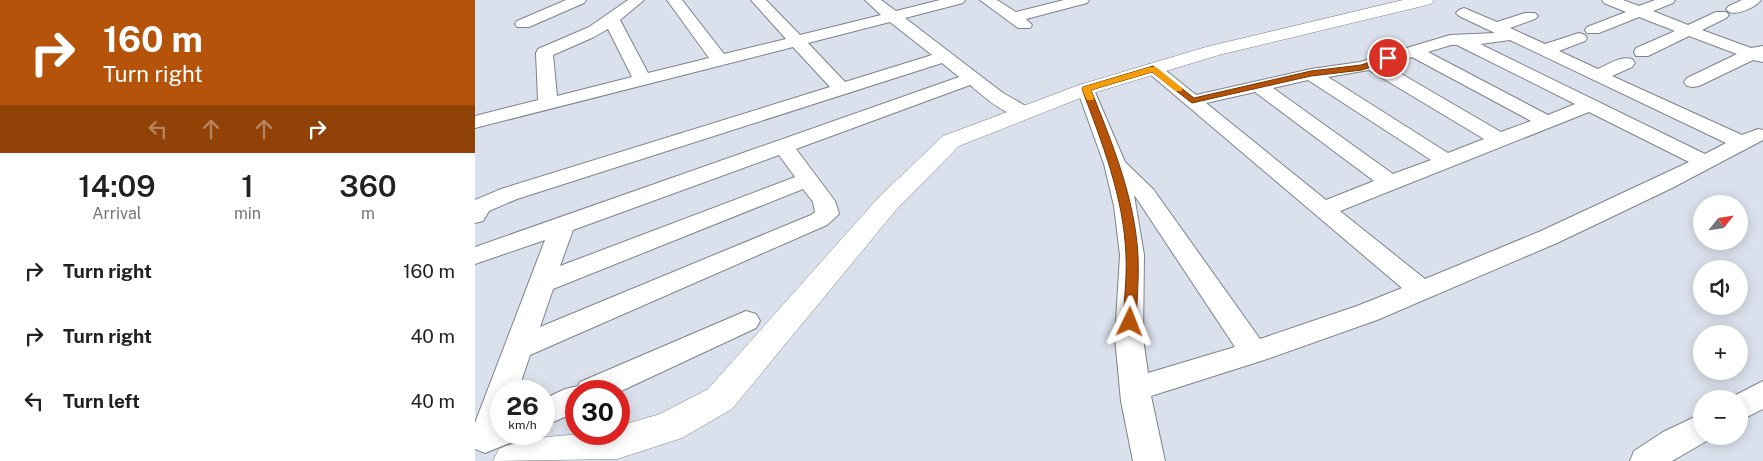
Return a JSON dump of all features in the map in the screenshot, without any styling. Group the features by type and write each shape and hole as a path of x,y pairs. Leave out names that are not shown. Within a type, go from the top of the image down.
{"main road":[{"path":"512,461 617,443 669,427 720,398 887,204 951,140 1086,89 1213,51 1425,0"}],"street":[{"path":"523,24 579,0"},
{"path":"548,104 544,53 551,48 586,35 612,20 637,0"},
{"path":"674,0 719,59"},
{"path":"758,0 842,89"},
{"path":"872,0 971,79 996,97 1024,112"},
{"path":"475,122 958,0"},
{"path":"987,0 1018,21 1083,0"},
{"path":"1609,0 1760,56"},
{"path":"1545,50 1668,0"},
{"path":"1642,52 1754,0"},
{"path":"1135,389 1254,352 1367,313 1549,237 1750,139 1660,104 1464,13"},
{"path":"1192,101 1311,74 1343,71 1450,40 1500,38 1504,31 1530,16"},
{"path":"612,20 642,79"},
{"path":"1458,39 1705,162"},
{"path":"1414,51 1547,122"},
{"path":"1660,104 1687,87 1760,56"},
{"path":"475,216 479,208 509,194 943,57"},
{"path":"1599,76 1626,63"},
{"path":"1371,64 1500,140"},
{"path":"1153,69 1420,290"},
{"path":"1311,74 1447,161"},
{"path":"475,256 971,79"},
{"path":"1258,86 1391,183"},
{"path":"1086,89 1115,164 1125,206 1132,255 1129,338 1135,389 1149,461"},
{"path":"1323,210 1591,105"},
{"path":"518,348 819,220 827,214 827,208 783,146"},
{"path":"1115,164 1145,194 1254,352"},
{"path":"542,283 808,179"},
{"path":"507,380 563,224"},
{"path":"615,380 746,321"},
{"path":"1748,403 1763,394"},
{"path":"490,425 485,439 490,437"},
{"path":"1646,461 1674,442 1693,432"}],"slow traffic":[{"path":"1090,98 1086,89 1153,69 1178,90"}],"route":[{"path":"1130,322 1132,255 1125,206 1115,164 1086,89 1153,69 1192,101 1311,74 1362,67 1388,58"}]}
